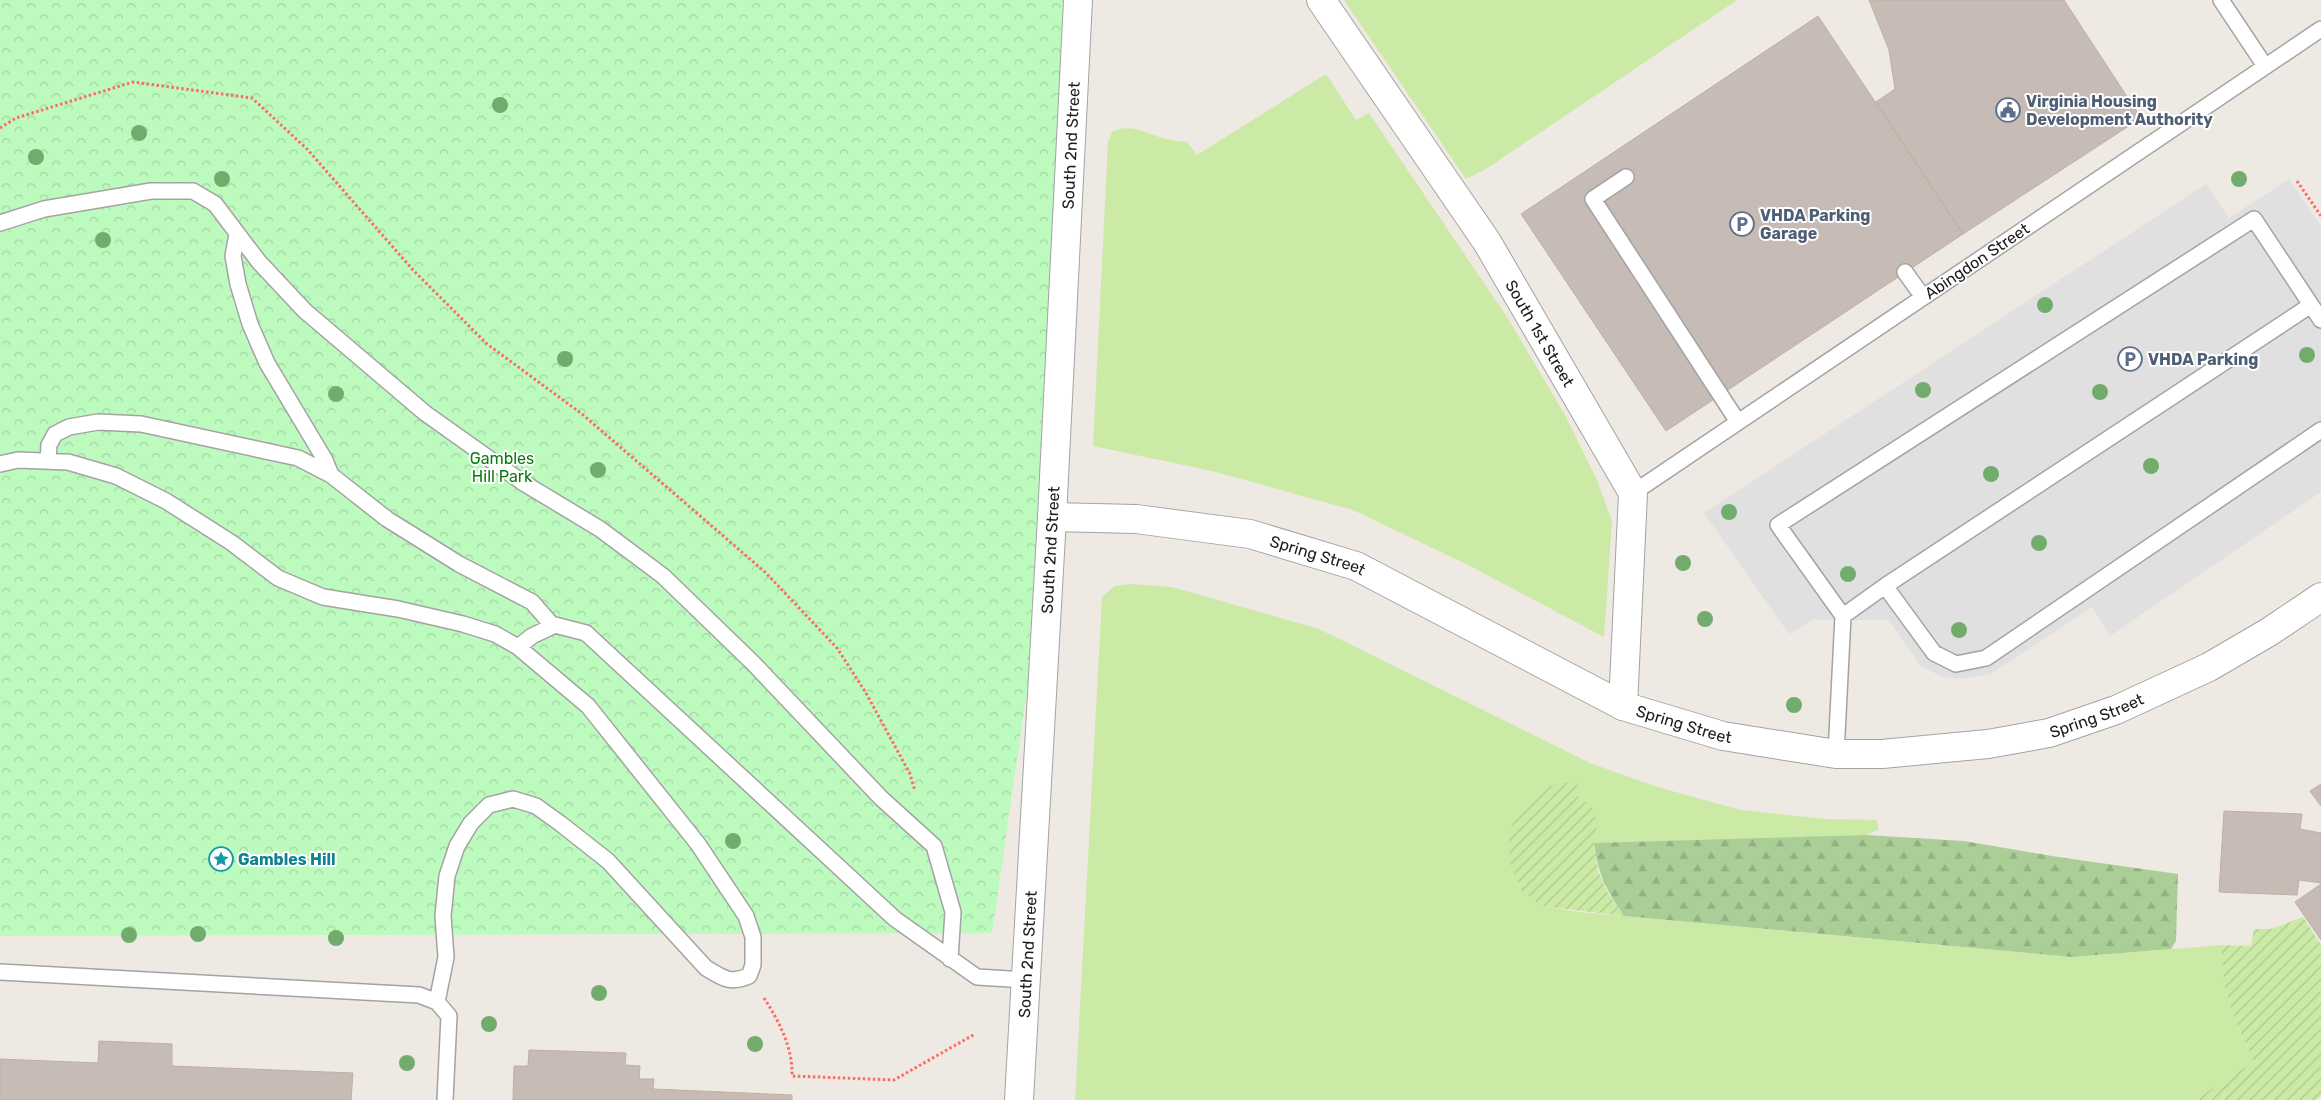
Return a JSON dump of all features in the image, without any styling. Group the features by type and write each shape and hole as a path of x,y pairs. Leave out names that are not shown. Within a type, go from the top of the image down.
{"street":[{"name":"South 2nd Street","path":"1019,1100 1052,517 1078,0"},
{"name":"South 1st Street","path":"1321,0 1487,242 1633,493"},
{"path":"1623,706 1633,493"},
{"name":"Spring Street","path":"1052,517 1136,519 1250,534 1356,566 1623,706 1723,736 1836,754 1882,754 1988,744 2049,733 2116,710 2209,667 2269,632 2321,597"}],"lane":[{"path":"2221,0 2265,66"},
{"name":"Abingdon Street","path":"1633,493 2321,28"},
{"path":"1626,177 1593,200 1738,422"},
{"path":"0,223 44,209 150,191 193,191 215,204 259,262 305,311 425,413 522,482 600,529 663,576 753,663 881,798 934,846 954,912 950,959"},
{"path":"1836,754 1843,616 1778,525 2254,219 2321,320"},
{"path":"237,234 233,256 238,284 250,324 267,363 325,460 331,475"},
{"path":"1905,272 1923,297"},
{"path":"1843,616 1885,586 2311,305"},
{"path":"48,461 49,444 55,434 69,427 98,422 141,424 298,458 331,475 387,519 459,564 532,602 553,626 586,633 895,920 977,978 1025,980"},
{"path":"1885,586 1934,653 1956,664 1986,658 2321,430"},
{"path":"0,464 18,460 68,462 124,480 166,500 232,543 278,578 323,598 398,609 462,624 495,634 518,647 588,706 698,844 746,916 753,937 753,965 749,976 738,980 724,979 706,968 608,861 536,806 513,799 489,806 471,823 457,846 446,876 443,916 446,957 437,1002"},
{"path":"518,647 532,636 553,626"},
{"path":"0,972 419,995 437,1002 449,1016 445,1100"}],"path":[{"path":"0,128 16,118 133,82 252,98 307,149 413,270 487,344 582,414 765,572 837,648 866,693 910,774 916,792"},
{"path":"2297,181 2321,216"},
{"path":"749,976 775,1016 788,1046 792,1064 792,1076 894,1080 975,1034"}],"green space":[{"name":"Gambles Hill Park","path":"0,0 1078,0 1052,517 992,933 0,936"},
{"path":"1344,0 1737,0 1486,169 1466,179"},
{"path":"1326,74 1356,120 1369,113 1509,320 1565,415 1597,480 1612,521 1604,637 1470,566 1353,510 1212,471 1093,446 1108,142 1112,132 1126,128 1140,130 1169,140 1187,142 1197,155"},
{"path":"1130,584 1172,587 1319,629 1590,763 1654,786 1741,810 1825,819 1876,820 1879,829 1866,835 1594,843 1598,823 1541,906 1579,912 2072,957 2222,945 2223,977 2226,991 2235,1019 2254,1062 2194,1100 1075,1100 1102,597 1115,586"},
{"path":"1577,781 1578,798 1590,804 1598,823 1594,843 1598,871 1608,893 1624,916 1541,906 1521,890 1510,863 1509,834 1518,810 1545,787"},
{"path":"1866,835 1964,841 2178,874 2176,941 2171,949 2072,957 1624,916 1604,881 1598,865 1594,843"},
{"path":"2303,917 2321,945 2321,1096 2315,1100 2194,1100 2254,1062 2235,1019 2226,992 2223,977 2222,945 2251,946 2254,929 2271,929"}],"shaded area":[{"name":"VHDA Parking","path":"2289,179 2321,226 2321,492 2110,636 2092,607 1991,674 1963,679 1942,677 1921,666 1888,620 1812,620 1789,634 1704,513 2206,184 2229,218"}],"building":[{"name":"Virginia Housing Development Authority","path":"1869,0 2064,0 2141,118 1963,234 1876,102 1895,89 1889,50"},
{"name":"VHDA Parking Garage","path":"1818,16 1963,234 1666,431 1521,214"},
{"path":"2321,784 2321,806 2310,791"},
{"path":"2224,811 2302,814 2300,829 2321,833 2321,883 2299,880 2297,895 2219,892"},
{"path":"2321,884 2321,940 2295,902"},
{"path":"99,1041 172,1044 172,1066 353,1073 351,1100 0,1100 0,1059 98,1063"},
{"path":"529,1050 626,1053 625,1065 640,1066 639,1079 654,1079 653,1089 792,1095 792,1100 513,1100 514,1066 528,1066"}],"place":[{"name":"Virginia Housing Development Authority","path":"2008,110"},
{"name":"VHDA Parking Garage","path":"1742,224"},
{"name":"VHDA Parking","path":"2130,359"},
{"name":"Gambles Hill","path":"221,859"}]}
